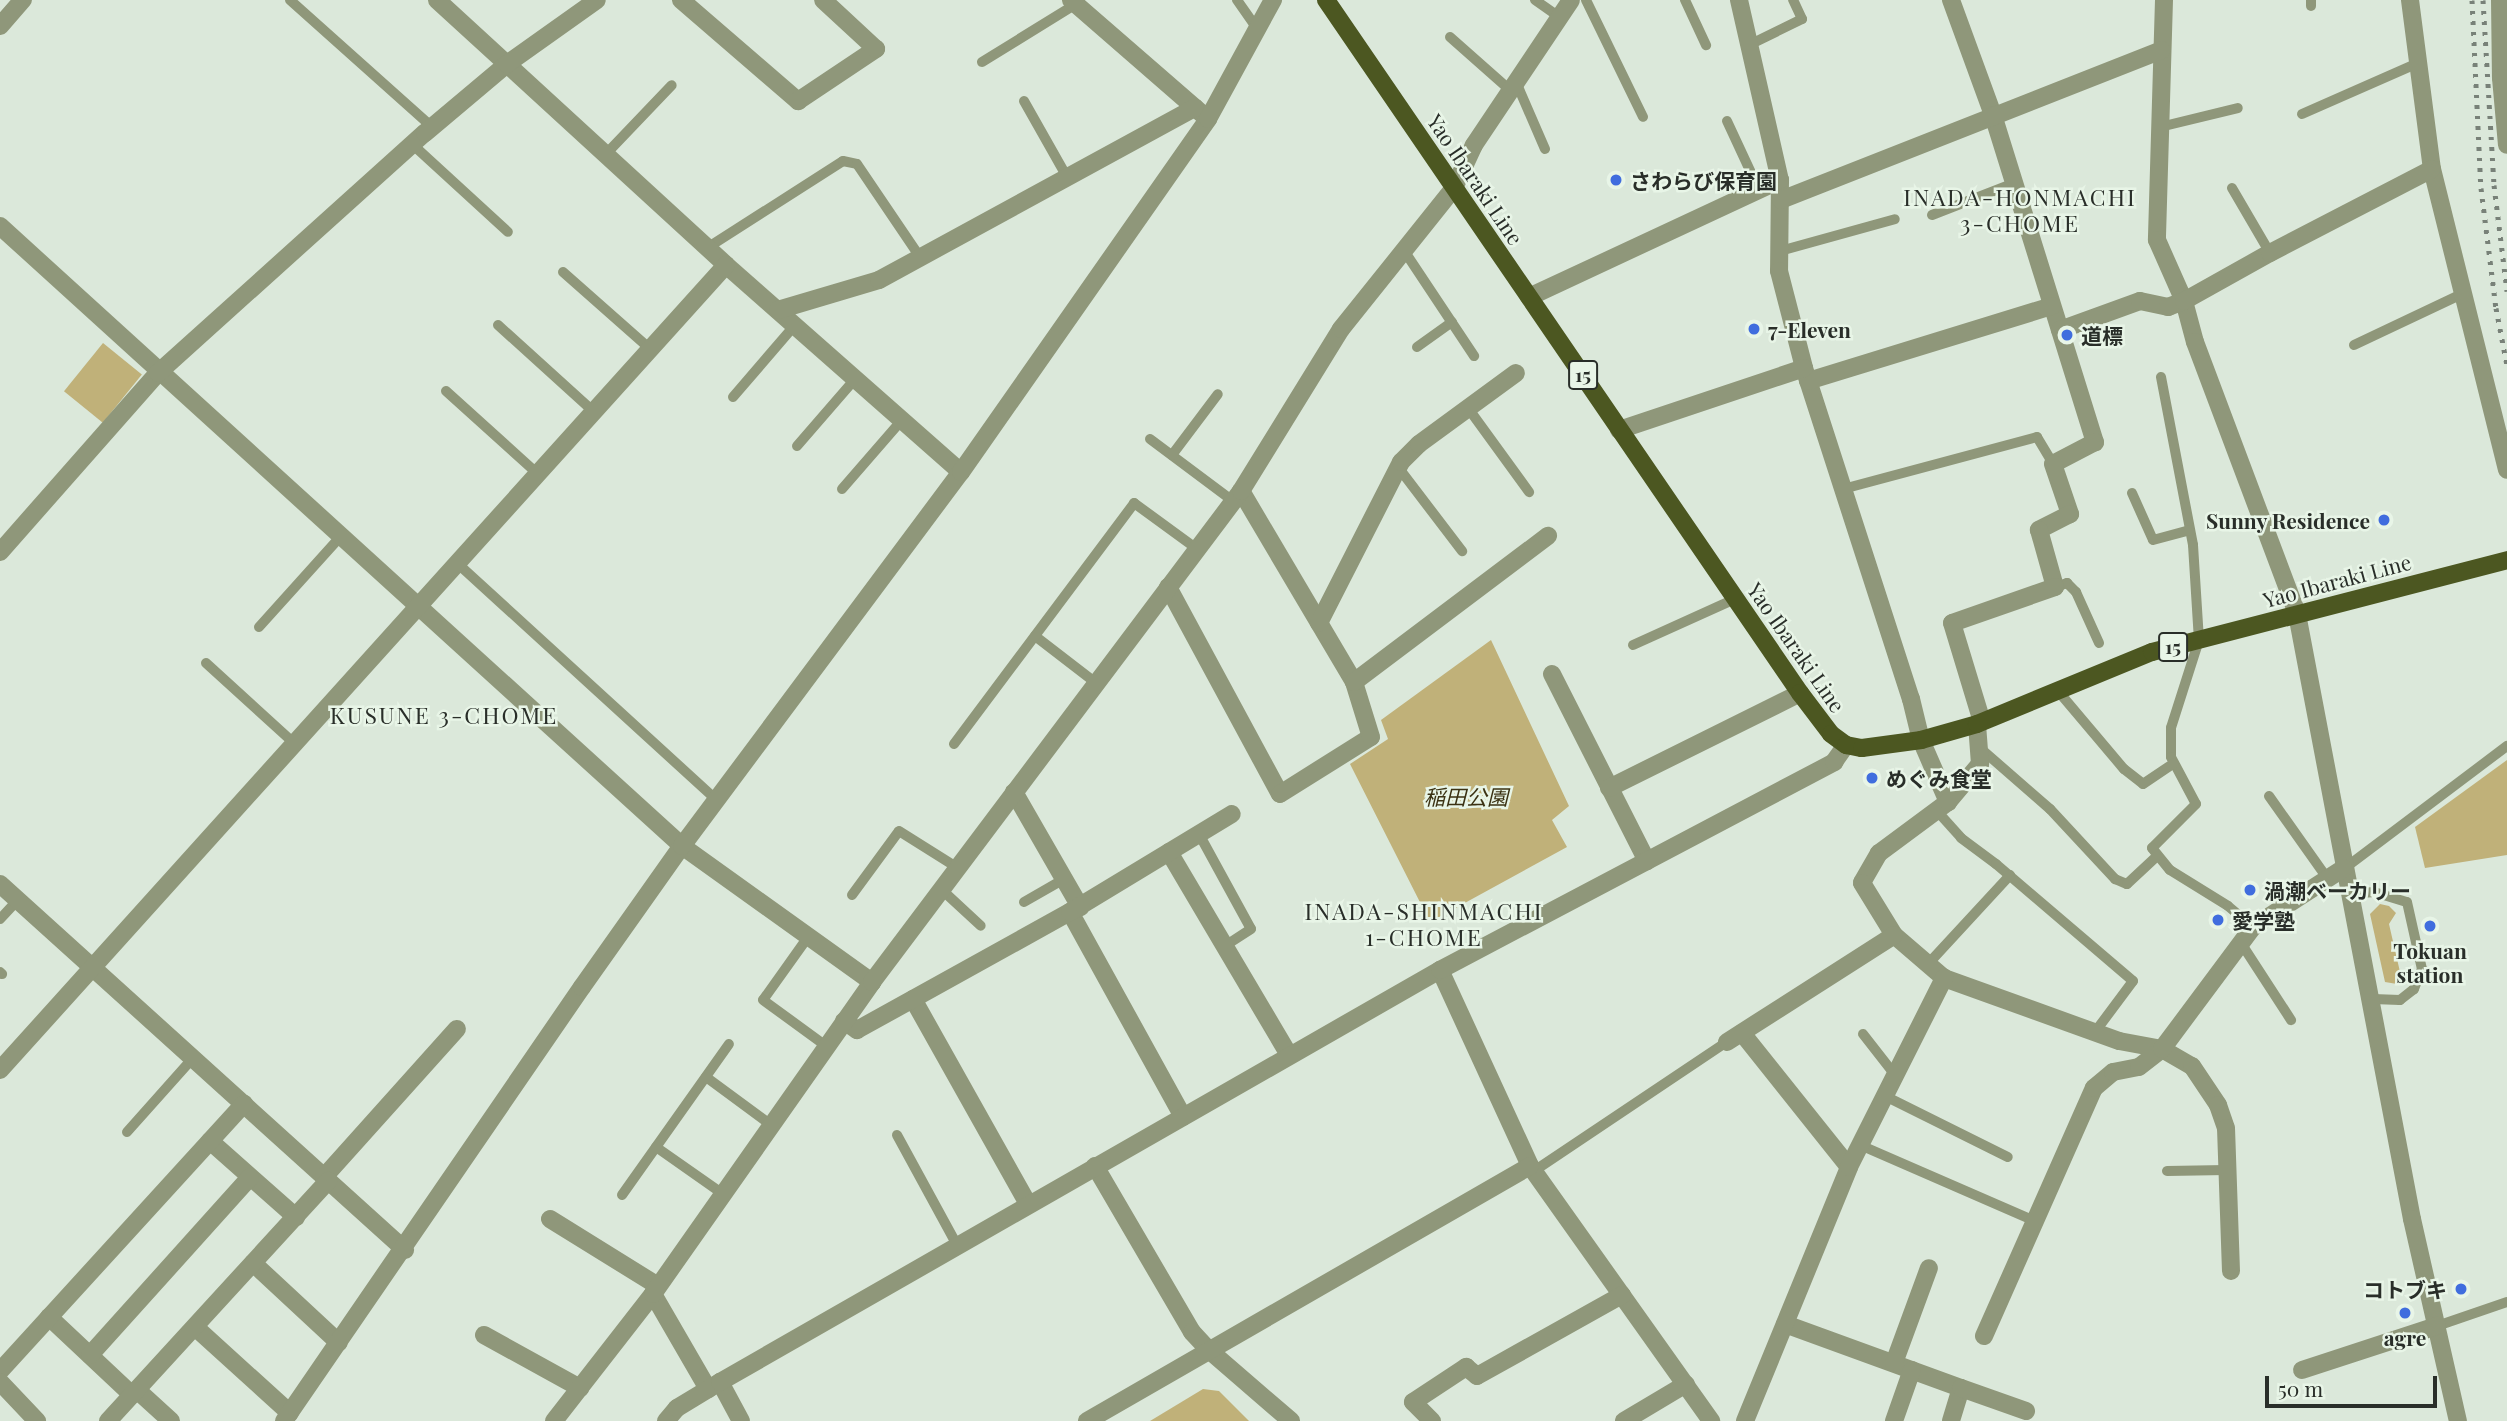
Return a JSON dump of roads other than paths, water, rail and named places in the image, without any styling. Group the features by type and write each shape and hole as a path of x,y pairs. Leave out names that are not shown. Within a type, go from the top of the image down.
{"main road":[{"name":"Yao Ibaraki Line","path":"1326,0 1800,694 1831,734 1846,745 1862,748 1921,740 1979,723 2152,652 2507,560"}],"street":[{"path":"0,26 23,0"},
{"path":"437,0 726,265 961,472"},
{"path":"0,552 158,373 432,127 507,64 597,0"},
{"path":"681,0 798,101 876,48 823,0"},
{"path":"195,1327 287,1417 682,846 961,472 1257,29 1273,0"},
{"path":"554,1421 655,1290 872,982 1237,496 1341,329 1454,188 1474,145 1571,0"},
{"path":"1739,0 1780,180 1779,271 1806,375 1911,699 1942,806"},
{"path":"1951,0 1993,115 2095,442 2053,464 2070,513 2039,530 2055,587 1952,623 1979,723 1980,764 1942,806 1879,853 1862,883 1894,935 1944,978 2119,1041 2162,1049 2193,1066 2218,1105 2226,1128 2231,1271"},
{"path":"2164,0 2157,240 2184,301 2195,342 2297,614 2344,868 2373,999 2412,1219 2458,1421"},
{"path":"2410,0 2431,169 2507,470"},
{"path":"2500,0 2501,78 2507,145"},
{"path":"1074,2 1201,113"},
{"path":"1781,200 2162,50"},
{"path":"778,310 879,279 1068,177 1201,113"},
{"path":"2060,330 2140,301 2168,307 2184,301 2431,169"},
{"path":"1529,297 1780,180"},
{"path":"0,226 158,373 682,846 872,982"},
{"path":"0,1070 726,265"},
{"path":"1619,430 2052,306"},
{"path":"1319,623 1398,467 1419,444 1516,373"},
{"path":"1168,587 1280,794 1371,737 1354,682 1237,496"},
{"path":"1354,682 1548,537"},
{"path":"1552,674 1647,861"},
{"path":"1609,788 1800,694"},
{"path":"666,1421 677,1408 714,1386 1440,970 1834,762 1846,745"},
{"path":"1014,792 1064,880 1075,909 1183,1117"},
{"path":"845,1021 857,1030 1075,909 1232,814"},
{"path":"1169,852 1290,1055"},
{"path":"1984,1336 2094,1088 2113,1072 2138,1068 2162,1049 2253,927 2344,868"},
{"path":"0,884 405,1250"},
{"path":"1849,1167 1735,1038 1894,935"},
{"path":"1440,970 1532,1168 1711,1421"},
{"path":"1745,1421 1849,1167 1944,978"},
{"path":"914,999 1028,1204"},
{"path":"108,1421 296,1217 457,1029"},
{"path":"0,1371 244,1104"},
{"path":"210,1141 296,1217"},
{"path":"1095,1166 1192,1332 1291,1421"},
{"path":"1087,1421 1532,1168"},
{"path":"90,1355 250,1177"},
{"path":"550,1219 655,1290 714,1386 741,1421"},
{"path":"253,1263 339,1343"},
{"path":"1894,1363 1929,1268"},
{"path":"1432,1421 1413,1402 1466,1367 1477,1376 1622,1296"},
{"path":"49,1317 90,1355 171,1421"},
{"path":"1785,1324 2026,1411"},
{"path":"2302,1370 2437,1326"},
{"path":"484,1335 580,1388"},
{"path":"1894,1421 1912,1370"},
{"path":"0,1382 37,1421"},
{"path":"1624,1421 1686,1384"},
{"path":"1951,1421 1961,1388"}],"lane":[{"path":"290,0 432,127"},
{"path":"1237,0 1257,29"},
{"path":"1535,0 1559,17"},
{"path":"1586,0 1643,117"},
{"path":"1685,0 1706,45"},
{"path":"1749,45 1802,19 1793,0"},
{"path":"982,62 1074,2"},
{"path":"1450,37 1513,86 1545,149"},
{"path":"2302,114 2418,63"},
{"path":"606,155 672,85"},
{"path":"1024,102 1068,177"},
{"path":"2160,127 2238,108"},
{"path":"1727,121 1759,190"},
{"path":"412,144 508,232"},
{"path":"708,248 843,160 858,164 920,257"},
{"path":"1932,215 2014,183"},
{"path":"2232,188 2270,253"},
{"path":"1780,251 1895,219"},
{"path":"1405,252 1474,356"},
{"path":"563,272 650,349"},
{"path":"2354,345 2462,294"},
{"path":"1417,347 1452,323"},
{"path":"498,325 594,412"},
{"path":"733,397 795,325"},
{"path":"2161,376 2190,530 2199,640 2171,728 2171,757 2196,804 2152,848 2156,857 2253,927"},
{"path":"797,446 855,379"},
{"path":"446,391 538,474"},
{"path":"1172,455 1219,394"},
{"path":"1468,408 1529,492"},
{"path":"842,489 902,420"},
{"path":"1843,489 2037,437 2053,464"},
{"path":"1150,439 1237,496"},
{"path":"1398,467 1462,551"},
{"path":"2132,493 2153,540 2190,530"},
{"path":"954,744 1134,503 1197,549"},
{"path":"259,627 340,537"},
{"path":"457,563 716,800"},
{"path":"2055,587 2067,583 2076,592 2099,643"},
{"path":"1633,645 1735,599"},
{"path":"1035,636 1096,683"},
{"path":"206,663 294,743"},
{"path":"2058,691 2124,769 2143,784 2174,763"},
{"path":"2344,868 2507,746"},
{"path":"1979,747 2050,809 2115,879 2127,884 2156,857"},
{"path":"2269,796 2327,877"},
{"path":"1942,806 1961,838 2010,875 2056,918 2133,981 2095,1032"},
{"path":"852,895 899,831 958,868"},
{"path":"1199,834 1251,929 1225,946"},
{"path":"1928,964 2010,875"},
{"path":"1024,902 1064,880"},
{"path":"941,890 981,926"},
{"path":"2351,894 2374,892 2407,902 2422,969 2414,989 2400,1000 2373,999"},
{"path":"0,919 18,900"},
{"path":"808,937 763,1000 826,1046"},
{"path":"2241,943 2291,1020"},
{"path":"1863,1034 1895,1075"},
{"path":"1532,1168 1735,1038"},
{"path":"622,1195 729,1044"},
{"path":"127,1132 192,1058"},
{"path":"706,1077 771,1125"},
{"path":"1885,1096 2008,1157"},
{"path":"897,1135 957,1245"},
{"path":"1860,1145 2035,1221"},
{"path":"656,1147 723,1194"},
{"path":"2166,1171 2226,1170"},
{"path":"2437,1326 2507,1302"}],"railway":[{"path":"2472,0 2481,188 2496,308 2507,365"},
{"path":"2483,0 2494,185 2507,291"}],"place":[{"name":"さわらび保育園","path":"1616,180"},
{"name":"7-Eleven","path":"1754,329"},
{"name":"道標","path":"2067,335"},
{"name":"Sunny Residence","path":"2384,520"},
{"name":"めぐみ食堂","path":"1872,778"},
{"name":"渦潮ベーカリー","path":"2250,890"},
{"name":"愛学塾","path":"2218,920"},
{"name":"Tokuan station","path":"2430,926"},
{"name":"コトブキ","path":"2461,1289"},
{"name":"agre","path":"2405,1313"}],"district":[{"name":"INADA-HONMACHI 3-CHOME","path":"2020,210"},
{"name":"KUSUNE 3-CHOME","path":"444,715"},
{"name":"INADA-SHINMACHI 1-CHOME","path":"1424,924"}],"park label":[{"name":"稲田公園","path":"1466,796"}]}
